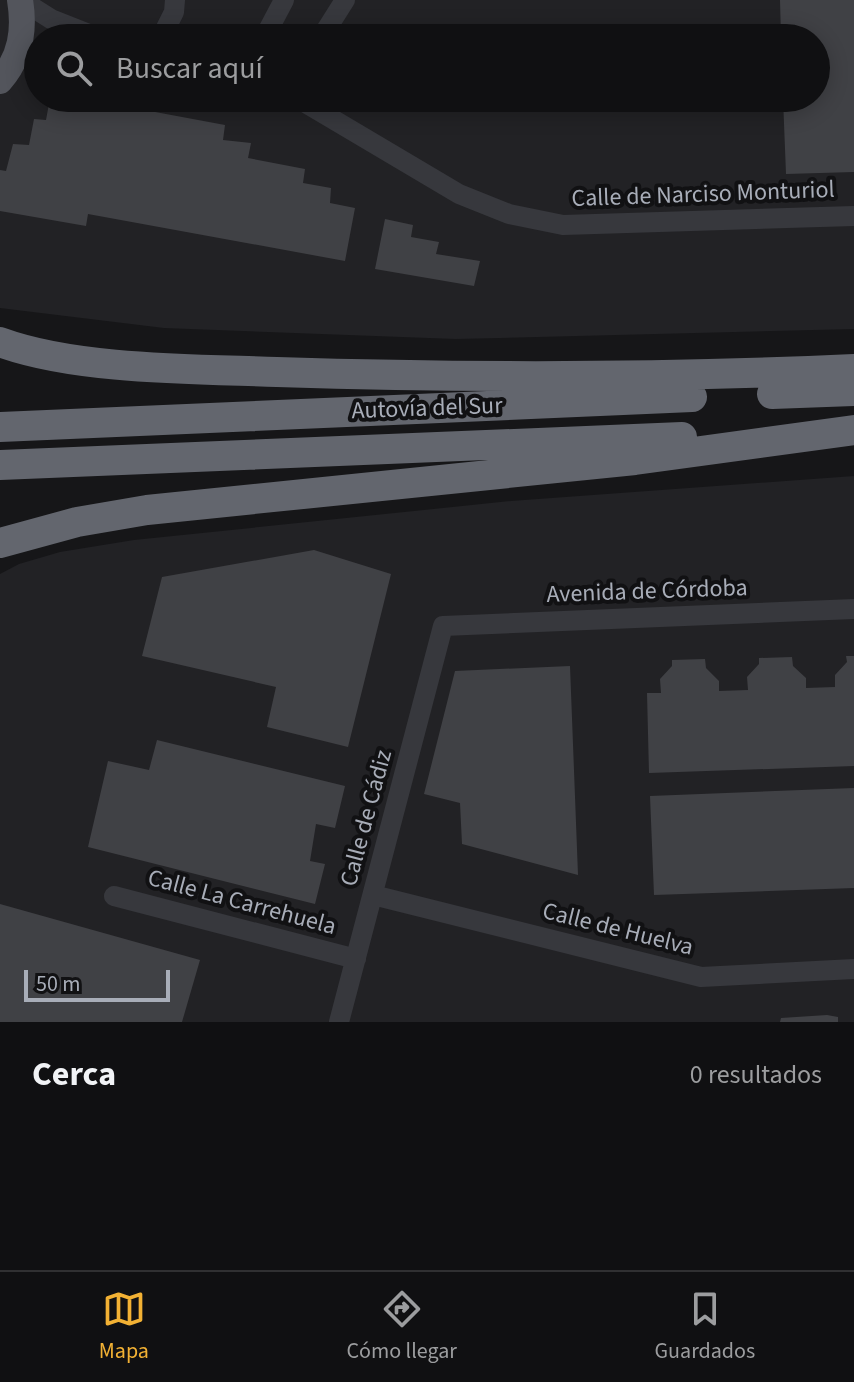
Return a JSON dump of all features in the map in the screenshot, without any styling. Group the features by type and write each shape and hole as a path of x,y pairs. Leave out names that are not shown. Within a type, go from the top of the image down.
{"highway":[{"path":"0,342 103,362 314,373 667,378 854,369"},
{"name":"Autovía del Sur","path":"0,427 854,391"},
{"path":"0,543 77,522 147,510 635,460 839,431"},
{"name":"Autovía del Sur","path":"0,465 839,431"}],"main road":[{"path":"7,71 21,41 21,0"}],"street":[{"path":"21,0 65,24"},
{"path":"168,24 175,0"},
{"path":"271,24 284,0"},
{"path":"330,24 345,0"},
{"path":"7,71 24,59"},
{"name":"Calle de Narciso Monturiol","path":"321,112 459,194 509,214 563,225 854,216"},
{"name":"Avenida de Córdoba","path":"443,626 854,609"},
{"name":"Calle de Cádiz","path":"339,1022 443,626"},
{"name":"Calle de Huelva","path":"373,895 701,977 854,969"},
{"name":"Calle La Carrehuela","path":"114,896 356,959"},
{"path":"854,969 854,979"}],"shaded area":[{"path":"0,0 854,0 854,329 456,339 164,328 0,308"},
{"path":"854,476 854,1022 0,1022 0,574 19,564 60,552 134,540 511,501"}],"building":[{"path":"780,0 854,0 854,172 786,174 784,112 830,112 830,24 781,24"},
{"path":"47,112 155,112 225,125 223,140 251,143 248,158 305,169 303,183 331,188 330,203 355,208 345,261 88,214 86,226 0,211 0,170 6,171 13,144 29,145 34,119 46,120"},
{"path":"385,219 413,225 411,237 439,242 436,254 480,261 474,286 375,269"},
{"path":"314,550 391,574 348,747 267,727 276,687 142,656 162,577"},
{"path":"846,656 854,656 854,766 649,773 647,693 661,693 660,679 672,666 672,660 705,659 706,668 719,681 719,691 748,690 747,677 759,664 759,658 792,657 793,666 806,678 806,688 835,687 835,675 847,662"},
{"path":"570,666 578,875 462,844 460,803 424,794 455,671"},
{"path":"157,740 345,786 335,828 316,824 310,861 325,864 315,904 88,847 108,761 149,770"},
{"path":"854,788 854,888 654,895 650,796"},
{"path":"0,904 200,960 182,1022 0,1022"},
{"path":"838,1017 838,1022 780,1022 781,1018"}]}
